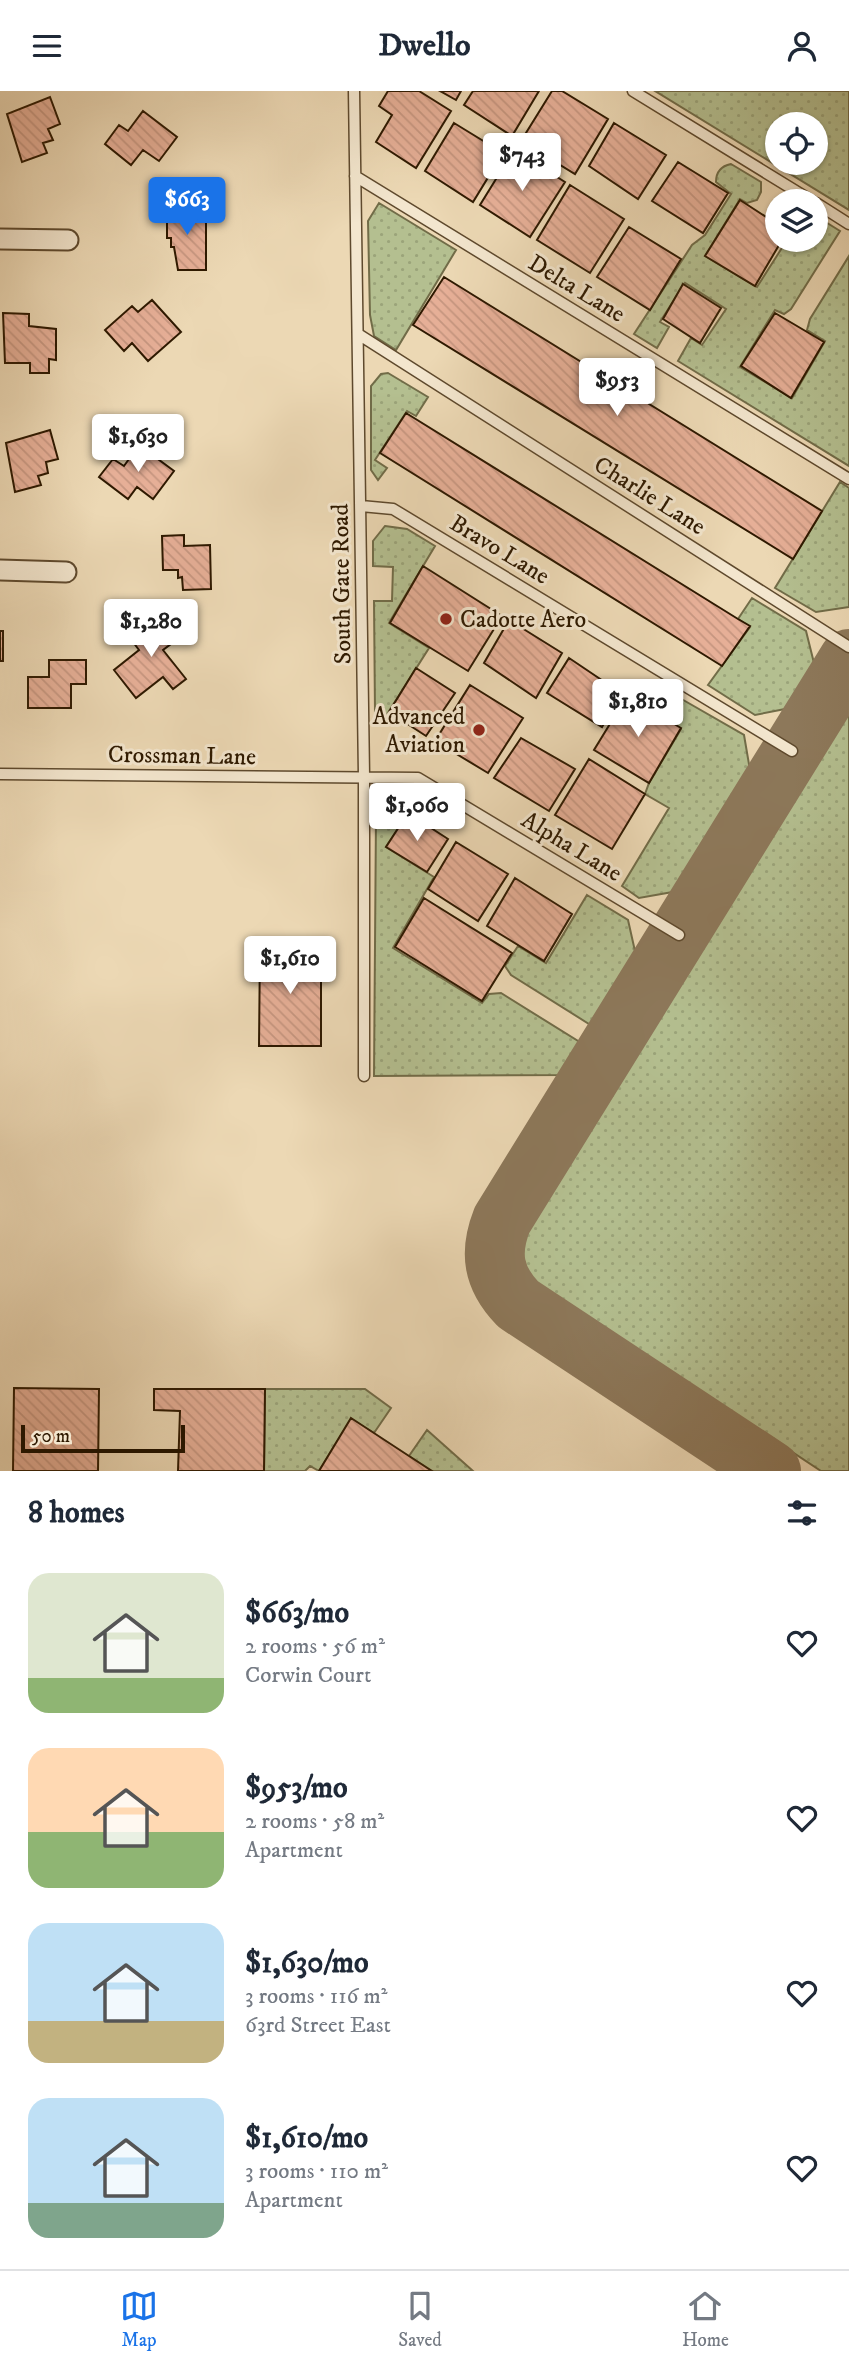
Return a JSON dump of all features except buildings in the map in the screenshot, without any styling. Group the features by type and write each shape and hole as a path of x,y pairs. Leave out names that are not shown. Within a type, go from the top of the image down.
{"street":[{"path":"0,239 68,240"},
{"path":"0,570 66,572"}],"lane":[{"name":"South Gate Road","path":"354,91 364,776 364,1076"},
{"path":"633,91 793,189"},
{"name":"Delta Lane","path":"355,176 849,479"},
{"path":"828,211 849,224"},
{"name":"Charlie Lane","path":"358,334 849,647"},
{"name":"Bravo Lane","path":"361,506 393,509 792,751"},
{"name":"Crossman Lane","path":"0,774 364,776"},
{"name":"Alpha Lane","path":"364,776 418,778 679,935"}],"green space":[{"path":"655,91 849,91 849,210 828,197 828,189 815,189 792,175 828,175 828,112 765,112 765,158"},
{"path":"731,164 761,182 761,192 757,200 747,203 740,199 705,256 757,287 779,252 827,252 791,309 784,314 775,310 740,367 792,398 825,341 807,330 810,319 849,256 849,466 678,361 691,338 702,345 726,309 685,283 660,322 669,327 657,348 634,334 692,245 705,235 731,194 716,182 717,175 724,166"},
{"path":"379,203 456,250 396,350 374,336 370,315 368,221"},
{"path":"828,224 840,231 828,250"},
{"path":"388,373 428,397 416,416 407,411 375,460 387,468 378,480 371,470 371,386 381,374"},
{"path":"840,482 849,488 849,607 816,612 775,588"},
{"path":"385,526 407,529 435,546 389,623 429,648 384,719 375,713 374,601 392,601 393,567 373,566 373,541"},
{"path":"752,598 806,631 816,671 795,707 755,715 708,685 750,627 738,619"},
{"path":"849,696 849,1471 821,1471 529,1278 513,1240"},
{"path":"678,697 744,735 751,776 678,891 639,898 622,886 669,808 645,794 681,729 665,719"},
{"path":"410,790 411,810 386,847 434,877 393,948 482,1003 489,994 501,993 578,1041 583,1049 566,1075 374,1076 376,816 392,794"},
{"path":"587,895 628,920 637,960 598,1024 589,1024 511,975 505,966 518,946 546,963"},
{"path":"265,1389 365,1389 391,1408 374,1433 351,1419 319,1471 310,1466 305,1471 264,1471"},
{"path":"427,1430 473,1471 431,1471 409,1456"}],"taxiway":[{"path":"771,1471 518,1304 503,1285 499,1275 495,1243 502,1220 849,659"}],"place":[{"name":"Cadotte Aero","path":"446,619"},
{"name":"Advanced Aviation","path":"479,730"}]}
